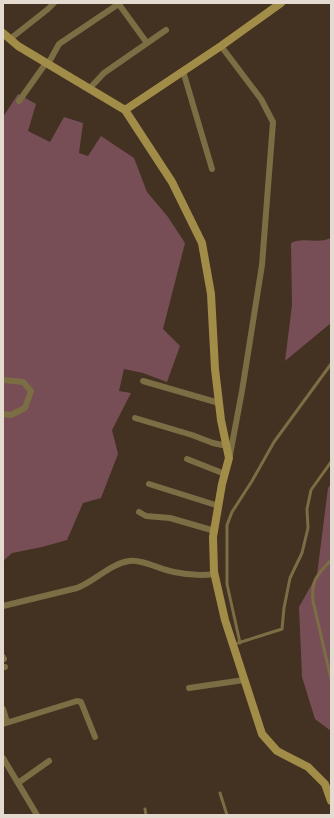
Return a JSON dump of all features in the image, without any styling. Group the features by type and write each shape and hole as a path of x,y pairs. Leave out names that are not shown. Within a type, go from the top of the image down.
{"street":[{"path":"10,39 54,3"},
{"path":"19,100 47,64 59,44 119,3 147,43"},
{"path":"125,110 221,46 281,3"},
{"path":"89,89 104,73 166,30"},
{"path":"3,33 18,46 125,110 172,182 202,243 211,294 215,369 221,420 229,458"},
{"path":"221,46 260,99 273,122 262,265 242,391 213,537 215,574 225,620 236,644 244,680 262,734 277,751 308,767 325,784 331,801"},
{"path":"183,71 212,169"},
{"path":"3,380 23,382 31,391 25,408 11,415 3,414"},
{"path":"143,381 219,403"},
{"path":"135,418 226,446"},
{"path":"187,459 225,474"},
{"path":"149,484 219,506"},
{"path":"139,512 146,516 170,518 215,531"},
{"path":"3,606 81,586 121,564 130,561 137,561 174,572 195,575 215,574"},
{"path":"189,688 244,680"},
{"path":"3,709 5,723 81,702 95,738"},
{"path":"3,758 37,815"},
{"path":"18,783 49,762"}],"lane":[{"path":"331,364 274,442 232,512 227,525 227,584 236,644 282,630 284,608 290,578 302,553 308,528 307,509 311,490 331,462"},
{"path":"331,560 317,575 312,589 313,601 331,679"},
{"path":"220,793 228,815"},
{"path":"145,809 146,815"}],"shaded area":[{"path":"18,94 36,104 28,131 50,142 64,117 83,123 79,153 88,156 101,136 134,158 147,192 168,217 185,243 163,329 180,346 167,382 143,373 124,369 119,391 131,393 112,430 118,454 101,498 83,503 67,540 12,553 3,561 3,117"},
{"path":"331,238 331,323 285,361 292,305 291,243 296,241 326,240"},
{"path":"331,484 331,731 315,719 302,677 299,607 317,575 328,488"}]}
